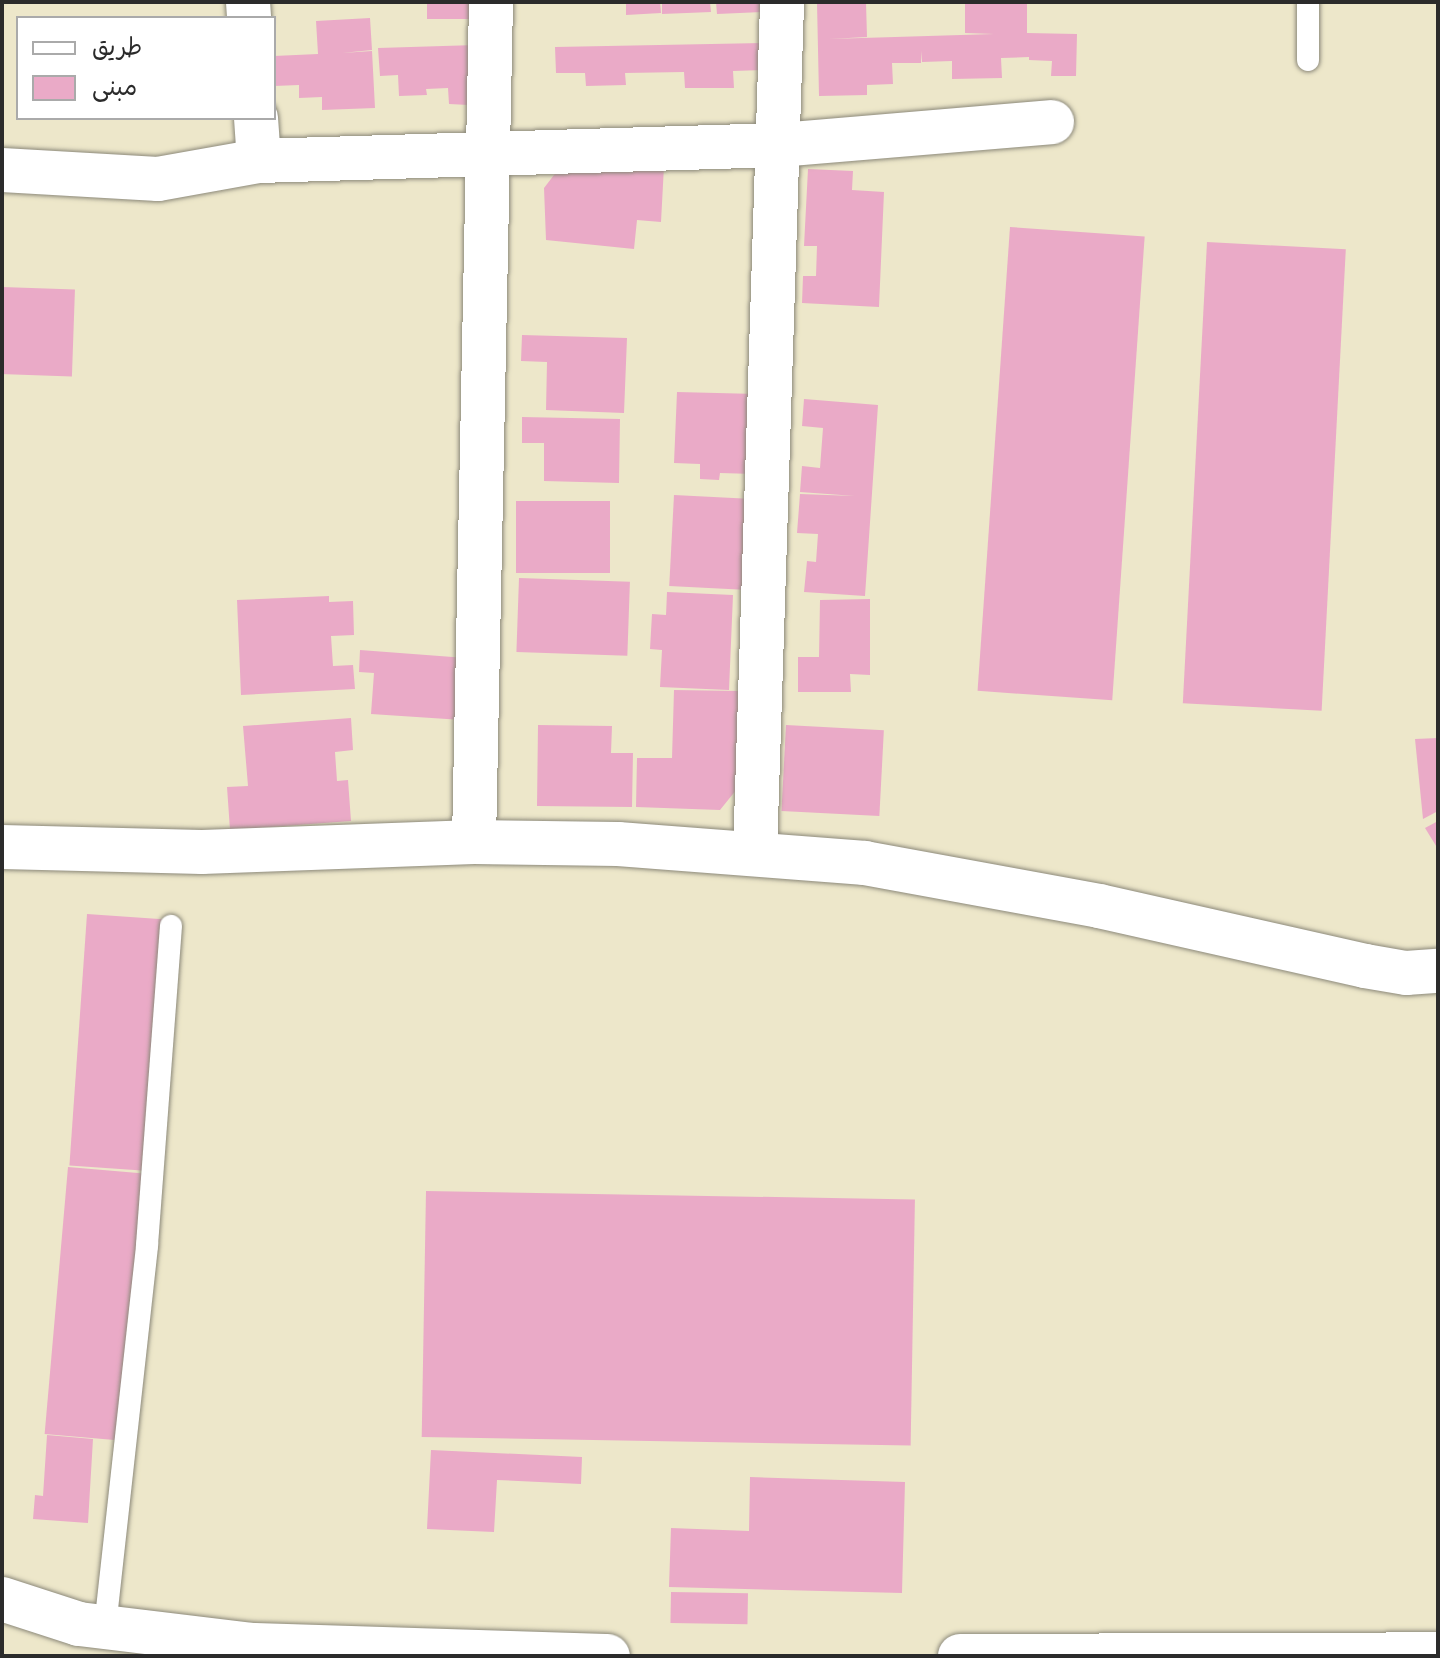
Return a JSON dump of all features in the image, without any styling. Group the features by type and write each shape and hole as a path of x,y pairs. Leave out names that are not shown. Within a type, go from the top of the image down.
{"street":[{"path":"474,842 491,2"},
{"path":"755,854 782,2"},
{"path":"256,120 259,161"},
{"path":"2,170 158,179 259,161 779,145 1052,122"},
{"path":"2,847 202,852 474,842 618,844 865,863 1099,906 1365,966 1406,973 1438,971"},
{"path":"2,1599 79,1624 253,1645 608,1656"},
{"path":"960,1656 1438,1654"}],"lane":[{"path":"1308,2 1308,60"},
{"path":"105,1627 147,1245 171,926"}],"building":[{"path":"427,2 477,2 477,19 427,19"},
{"path":"626,2 660,2 661,13 626,15"},
{"path":"662,2 710,2 711,12 662,14"},
{"path":"716,2 761,2 762,12 717,14"},
{"path":"866,2 867,37 829,39 994,34 965,33 965,2 1027,2 1027,33 1077,34 1076,76 1051,76 1052,61 1029,60 1029,57 1001,58 1002,78 952,79 952,61 922,62 921,51 921,63 892,63 893,84 867,85 867,95 819,96 817,3"},
{"path":"370,18 372,50 342,53 372,51 375,108 322,110 322,97 299,98 299,85 276,86 276,56 318,54 316,21"},
{"path":"763,43 763,70 733,71 734,88 685,88 684,72 625,73 626,85 586,86 585,73 556,73 555,47"},
{"path":"476,45 469,105 449,104 448,88 426,89 427,95 399,96 398,75 380,76 378,48"},
{"path":"564,162 664,166 661,222 637,220 634,249 546,240 544,188"},
{"path":"808,169 853,171 852,190 884,192 879,307 802,303 803,276 816,276 817,246 804,246"},
{"path":"1010,227 1145,236 1112,700 978,691"},
{"path":"1207,242 1346,249 1322,711 1183,703"},
{"path":"2,287 75,290 72,376 2,374"},
{"path":"522,335 627,338 624,413 546,410 547,362 521,361"},
{"path":"677,392 757,394 754,474 720,473 719,480 700,479 700,464 674,463"},
{"path":"804,399 878,405 865,596 804,592 807,561 816,562 818,534 797,533 800,494 855,496 800,492 802,466 820,468 823,428 802,426"},
{"path":"522,417 620,419 619,483 544,481 544,443 522,443"},
{"path":"674,495 748,499 743,590 669,586"},
{"path":"516,501 610,501 610,573 516,573"},
{"path":"519,578 630,582 627,656 516,652"},
{"path":"667,592 733,595 729,690 660,687 662,650 650,649 652,614 666,615"},
{"path":"329,596 329,602 353,601 354,635 331,636 333,666 353,665 355,689 241,695 237,600"},
{"path":"870,599 870,675 850,674 851,692 798,692 798,657 819,657 820,600"},
{"path":"360,650 466,658 462,720 371,714 374,673 359,672"},
{"path":"674,690 739,691 737,789 720,810 636,807 637,758 672,758"},
{"path":"351,718 353,750 335,752 337,781 348,780 351,821 230,830 227,787 248,786 243,726"},
{"path":"538,725 612,726 611,753 633,753 632,807 537,806"},
{"path":"786,725 884,730 879,816 781,811"},
{"path":"1438,738 1438,811 1423,819 1415,739"},
{"path":"1438,821 1438,849 1425,828"},
{"path":"87,914 163,919 145,1171 69,1165"},
{"path":"68,1167 144,1174 120,1441 45,1434"},
{"path":"426,1191 915,1200 911,1445 422,1437"},
{"path":"47,1435 93,1439 88,1523 33,1519 35,1495 43,1496"},
{"path":"431,1450 582,1457 581,1484 497,1480 494,1532 427,1529"},
{"path":"750,1477 905,1482 902,1593 669,1587 671,1528 749,1531"},
{"path":"671,1592 748,1593 747,1624 670,1623"}]}
